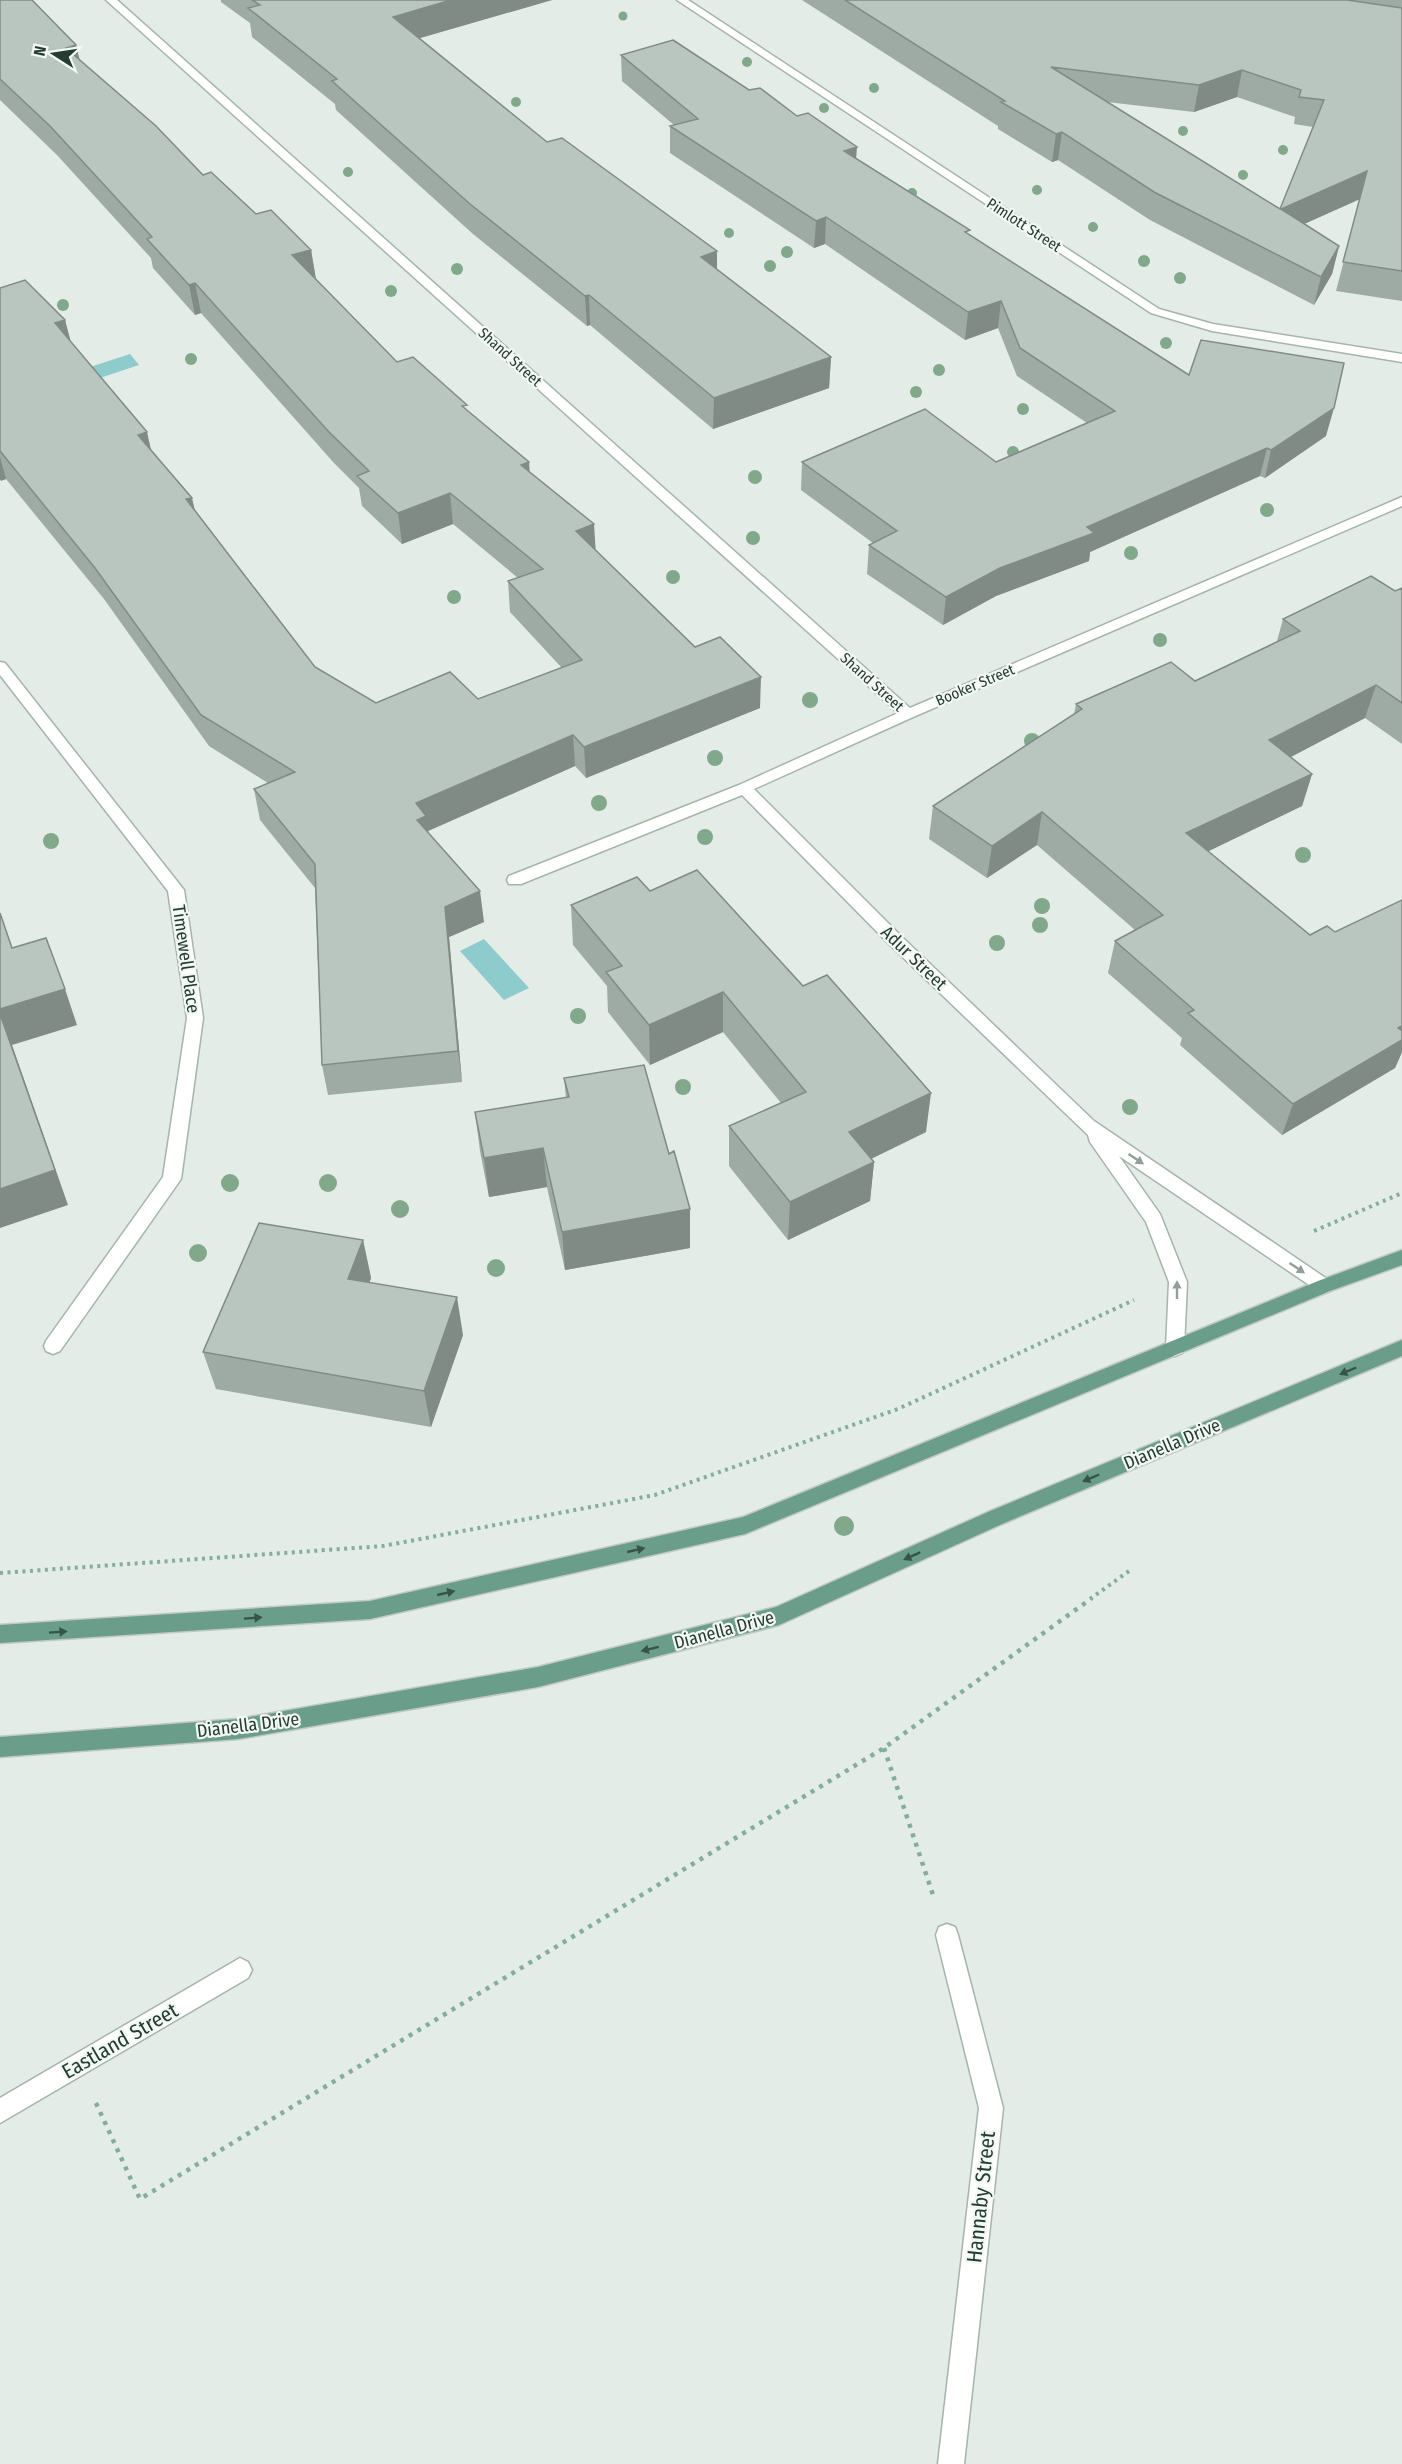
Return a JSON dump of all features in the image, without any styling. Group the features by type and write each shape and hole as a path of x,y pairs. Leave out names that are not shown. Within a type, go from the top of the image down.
{"main road":[{"path":"0,1634 370,1610 745,1525 1324,1286 1402,1257"},
{"name":"Dianella Drive","path":"0,1747 238,1729 538,1677 779,1616 995,1518 1402,1348"}],"street":[{"name":"Shand Street","path":"111,0 908,714"},
{"name":"Pimlott Street","path":"682,0 1155,311 1212,327 1402,358"},
{"name":"Booker Street","path":"515,880 744,788 908,714 1402,501"},
{"name":"Timewell Place","path":"0,666 176,890 195,1018 172,1179 53,1346"},
{"name":"Adur Street","path":"744,788 896,941 1088,1126 1324,1286"},
{"name":"Adur Street","path":"1088,1126 1154,1219 1178,1282 1175,1348"},
{"name":"Hannaby Street","path":"947,1935 990,2108 951,2464"},
{"name":"Eastland Street","path":"0,2111 240,1970"}],"path":[{"path":"1269,1249 1402,1193"},
{"path":"0,1573 383,1546 655,1495 898,1410 1178,1282"},
{"path":"79,2065 140,2199 884,1748 1129,1571"},
{"path":"884,1748 947,1935"}],"water":[{"path":"130,354 139,365 88,382 78,371"},
{"path":"484,939 529,988 504,1000 460,951"}],"building":[{"path":"0,0 32,0 76,45 66,48 156,126 203,175 211,172 256,214 271,210 311,250 292,255 397,362 413,357 467,405 462,406 529,462 521,465 594,524 576,531 695,647 720,637 761,677 584,747 573,735 416,803 426,816 417,820 480,891 445,907 458,1051 322,1065 315,864 254,789 295,772 201,715 95,568 0,451 0,288 25,280 65,320 55,323 147,432 138,435 192,498 186,499 315,667 376,703 450,672 478,699 582,660 508,581 543,569 450,493 398,513 357,476 369,471 329,432 195,283 189,285 147,239 152,237 50,126 0,79"},
{"path":"252,0 451,0 393,17 547,142 562,138 717,251 701,257 831,357 714,398 589,295 585,296 470,204 332,81 337,79 248,8 260,5"},
{"path":"845,0 1347,0 1402,8 1402,271 1343,262 1367,171 1281,209 1339,246 1321,277 1154,192 1062,132 1056,134 1001,102 1005,101","holes":["1051,67 1199,85 1242,70 1301,90 1299,97 1324,100 1280,209"]},
{"path":"673,40 749,90 760,88 797,116 808,113 857,147 844,151 970,230 965,232 1189,375 1201,340 1344,363 1334,408 1271,450 1267,448 1087,527 1094,533 1000,568 946,597 869,545 897,531 802,462 925,409 996,462 1115,411 1020,348 1001,301 968,312 826,217 816,221 670,126 698,119 621,55"},
{"path":"1371,576 1395,591 1402,588 1402,703 1376,685 1269,740 1312,774 1186,833 1310,935 1327,926 1335,932 1402,900 1402,1026 1398,1028 1402,1031 1402,1040 1293,1104 1188,1013 1194,1010 1115,941 1163,915 1042,812 992,846 933,806 1082,709 1076,704 1171,662 1195,681 1300,631 1283,619"},
{"path":"697,870 803,986 827,975 931,1093 849,1132 874,1162 790,1202 729,1126 806,1092 723,992 649,1025 606,972 622,966 571,905 637,877 650,891"},
{"path":"0,913 12,948 46,938 65,989 0,1009"},
{"path":"0,1014 55,1170 0,1189"},
{"path":"644,1065 669,1154 674,1151 690,1209 562,1232 543,1148 484,1158 475,1112 569,1097 564,1078"},
{"path":"259,1223 363,1240 348,1279 457,1297 424,1391 203,1352"}]}
